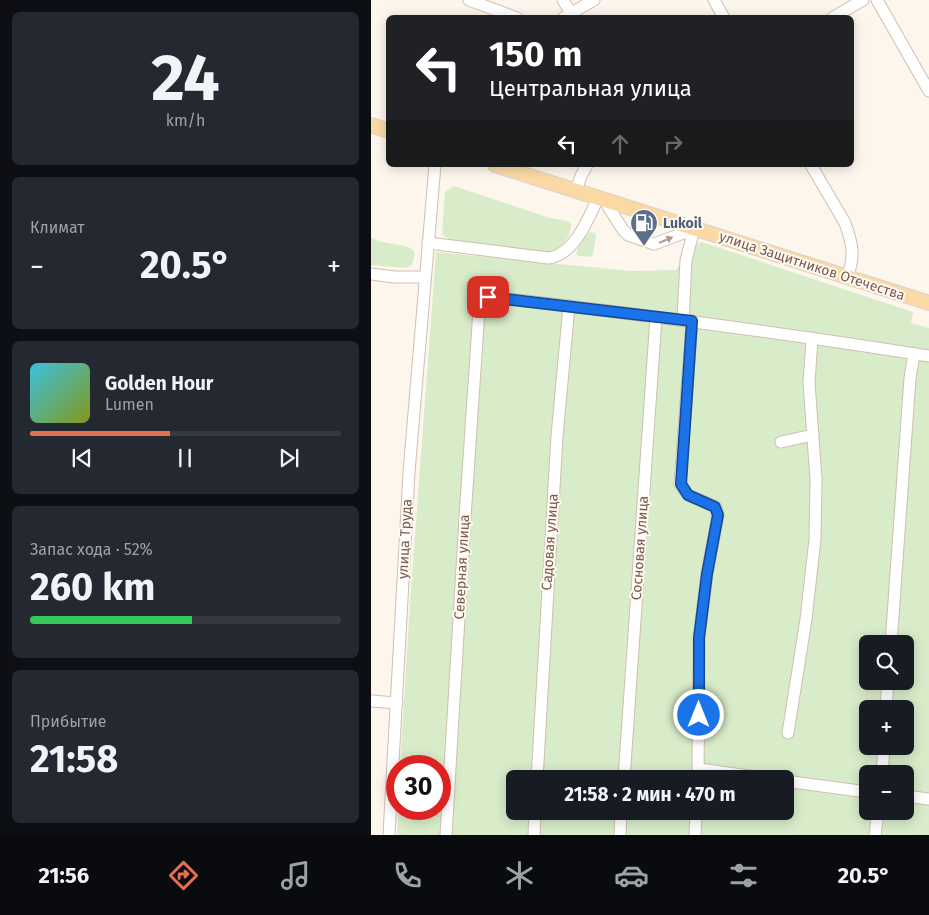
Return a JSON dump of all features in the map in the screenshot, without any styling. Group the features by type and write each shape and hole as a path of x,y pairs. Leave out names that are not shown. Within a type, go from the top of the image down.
{"main road":[{"path":"371,125 386,130"},
{"name":"улица Защитников Отечества","path":"504,167 929,303"}],"street":[{"path":"469,0 509,15"},
{"path":"563,0 567,15 594,0"},
{"path":"714,0 722,15"},
{"path":"837,15 863,0"},
{"path":"877,0 929,91"},
{"name":"улица Труда","path":"389,835 409,472 435,167"},
{"path":"576,191 586,167"},
{"path":"812,167 845,223 852,243 853,257 847,278"},
{"path":"428,243 549,258 558,257 567,250 576,238 601,199 628,235 653,244 694,229"},
{"path":"694,229 686,260 688,321 681,484 688,495 715,507 718,515 707,574 699,638 698,770"},
{"path":"371,274 415,279 425,277"},
{"name":"Северная улица","path":"446,835 479,310 483,300 488,297 569,306"},
{"path":"569,306 812,338 929,356"},
{"name":"Садовая улица","path":"538,770 557,436 569,306"},
{"name":"Сосновая улица","path":"624,770 656,317"},
{"path":"788,733 813,567 816,518 809,383 812,338"},
{"path":"892,635 910,378 914,354"},
{"path":"781,442 813,435"},
{"path":"371,701 397,703"},
{"path":"794,782 859,791"},
{"path":"914,797 929,799"},
{"path":"534,835 535,820"},
{"path":"620,835 621,820"},
{"path":"695,835 696,820"},
{"path":"875,835 877,820"}],"green space":[{"path":"454,186 550,218 567,221 571,223 571,229 567,239 554,250 543,253 450,240 442,234 445,192"},
{"path":"590,232 595,233 596,236 593,254 590,257 579,256 576,254 578,248"},
{"path":"371,238 409,248 415,253 412,265 406,268 371,265"},
{"path":"702,242 913,312 911,323 929,328 929,835 397,835 398,820 451,820 451,755 401,755 436,252 631,271 676,270 691,247"}],"place":[{"name":"Lukoil","path":"644,247"}],"route":[{"path":"488,297 692,321 680,478 682,489 688,495 713,505 718,511 707,574 699,638 699,715"}]}
